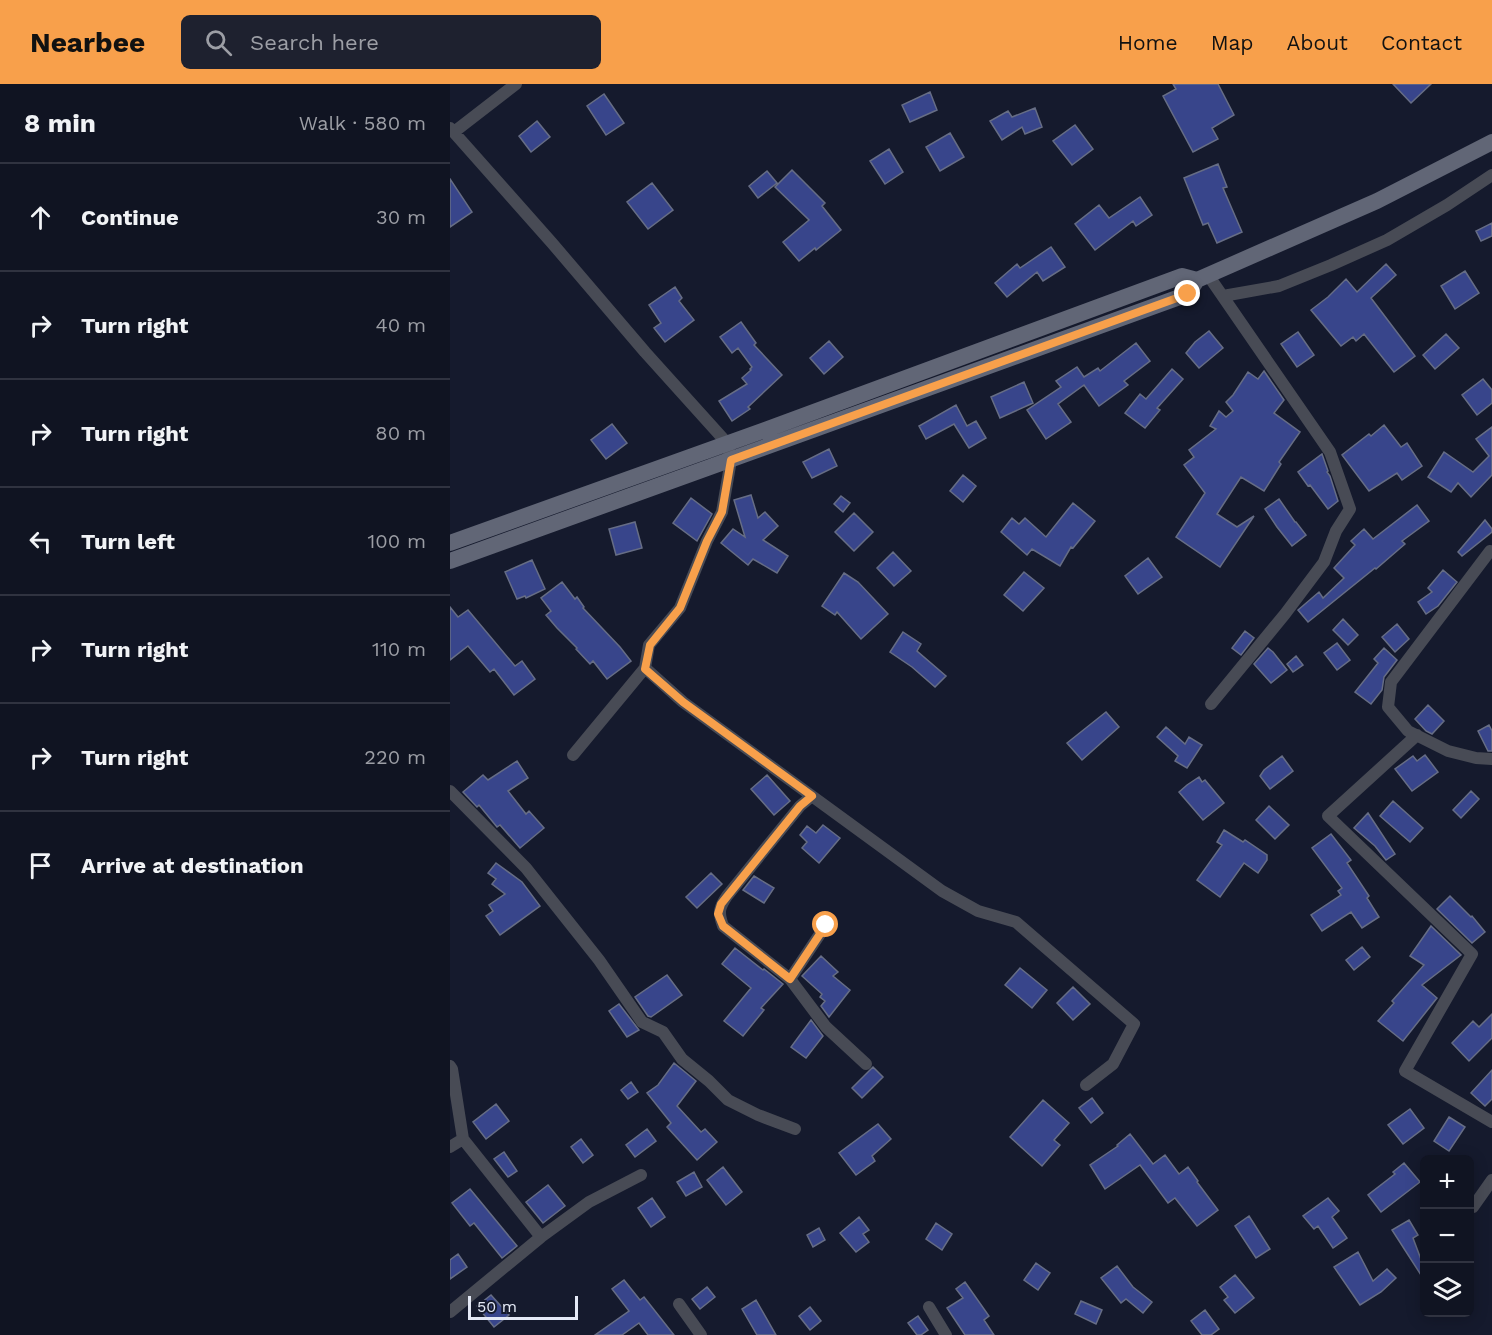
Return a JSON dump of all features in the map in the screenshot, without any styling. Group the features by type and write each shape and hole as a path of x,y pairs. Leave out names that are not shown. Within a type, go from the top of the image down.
{"street":[{"path":"516,84 452,130 552,243 729,452 722,512 707,541 680,608 650,645 645,669 573,756"},
{"path":"450,543 729,452 1188,294 1202,278 1377,201 1492,142"},
{"path":"1223,296 1279,286 1331,266 1387,240 1492,175"},
{"path":"1202,278 1223,296 1330,452 1350,509 1336,531 1324,562 1285,614 1211,704"},
{"path":"450,561 729,452"},
{"path":"1490,551 1391,682 1388,707 1408,731 1448,751 1476,758 1492,759"},
{"path":"645,669 683,702 942,891 978,912 1016,922 1134,1024 1113,1064 1086,1085"},
{"path":"1417,735 1328,816 1472,954 1406,1071 1492,1122"},
{"path":"450,791 526,868 599,960 642,1022 663,1032 682,1059 728,1100 758,1115 795,1129"},
{"path":"812,796 800,806 727,896 718,914 723,926 790,979 826,1027 866,1064"},
{"path":"790,979 826,925"},
{"path":"450,1066 464,1138 541,1237"},
{"path":"450,1147 464,1138"},
{"path":"450,1312 541,1237 590,1202 641,1175"},
{"path":"1474,1206 1492,1180"},
{"path":"679,1304 701,1335"},
{"path":"929,1307 946,1335"}],"building":[{"path":"1173,84 1218,84 1234,115 1212,128 1218,139 1193,152 1163,96 1176,89"},
{"path":"1393,84 1431,84 1411,103"},
{"path":"930,92 937,110 910,122 902,105"},
{"path":"604,94 624,123 606,135 587,106"},
{"path":"1035,108 1042,127 1025,134 1022,127 1002,140 990,121 1008,111 1012,117"},
{"path":"537,121 550,137 531,152 519,136"},
{"path":"1075,125 1093,149 1072,165 1053,141"},
{"path":"950,133 964,157 940,171 926,147"},
{"path":"889,149 903,172 885,184 870,161"},
{"path":"1218,164 1227,187 1223,188 1242,232 1217,243 1208,223 1203,225 1184,178"},
{"path":"792,170 825,203 822,206 841,230 799,261 783,242 809,220 775,187"},
{"path":"767,171 777,183 758,198 749,186"},
{"path":"450,179 472,212 450,227"},
{"path":"652,183 673,210 648,229 627,202"},
{"path":"1140,197 1152,215 1136,226 1133,221 1095,250 1075,224 1099,205 1109,218"},
{"path":"1492,223 1492,236 1481,241 1476,231"},
{"path":"1051,247 1065,267 1043,281 1037,272 1007,297 995,283 1017,264 1020,268"},
{"path":"1386,264 1396,275 1371,298 1415,356 1394,372 1364,334 1356,341 1353,337 1341,346 1311,310 1346,279 1357,292"},
{"path":"1465,271 1479,293 1455,309 1441,286"},
{"path":"675,287 682,298 679,301 694,320 665,342 654,328 661,323 649,305"},
{"path":"741,322 756,343 754,345 782,375 748,407 750,409 732,421 719,401 747,384 742,378 752,367 738,348 732,353 720,337"},
{"path":"1209,331 1223,348 1199,368 1186,353"},
{"path":"1298,332 1314,355 1297,367 1281,344"},
{"path":"1446,334 1459,348 1435,369 1423,355"},
{"path":"829,341 843,357 824,374 810,358"},
{"path":"1136,343 1150,361 1124,381 1128,385 1099,406 1084,385 1058,404 1071,422 1046,439 1027,410 1061,387 1056,381 1077,367 1084,377 1098,368 1100,371"},
{"path":"1172,369 1183,379 1157,408 1160,410 1145,428 1125,413 1140,394 1146,399"},
{"path":"1264,371 1284,400 1274,413 1300,432 1279,462 1281,464 1264,491 1241,477 1217,514 1237,527 1254,516 1220,567 1176,537 1205,493 1184,465 1194,457 1189,450 1216,429 1210,426 1219,411 1226,417 1233,411 1226,402 1248,372 1258,379"},
{"path":"1483,379 1492,390 1492,403 1477,415 1462,395"},
{"path":"1024,382 1033,403 1000,418 991,397"},
{"path":"956,405 967,426 976,421 986,438 969,448 954,424 926,439 919,426"},
{"path":"612,424 627,443 606,459 591,440"},
{"path":"1384,425 1401,447 1407,443 1422,466 1402,480 1397,473 1369,491 1342,455"},
{"path":"1492,427 1492,475 1471,497 1458,483 1451,492 1428,477 1444,452 1473,472 1489,456 1476,439"},
{"path":"829,449 837,466 812,478 803,462"},
{"path":"1322,454 1338,501 1328,509 1298,472"},
{"path":"963,475 976,486 963,502 950,491"},
{"path":"751,495 758,518 765,512 778,526 763,540 788,556 777,573 753,559 748,565 721,543 733,529 745,537 734,500"},
{"path":"841,496 850,503 843,512 834,504"},
{"path":"691,498 712,514 697,541 673,523"},
{"path":"1279,499 1306,535 1292,546 1265,509"},
{"path":"1073,503 1095,521 1073,548 1071,547 1060,566 1032,549 1027,555 1001,532 1012,518 1019,524 1025,518 1046,537"},
{"path":"1417,505 1429,521 1402,541 1405,544 1376,569 1308,622 1298,610 1319,592 1323,598 1344,578 1334,568 1355,545 1351,541 1364,529 1373,539"},
{"path":"854,513 873,532 854,551 835,532"},
{"path":"1485,520 1492,532 1462,556 1458,552"},
{"path":"635,522 642,548 616,555 609,529"},
{"path":"893,552 911,571 894,586 877,568"},
{"path":"1148,558 1162,577 1138,594 1125,576"},
{"path":"532,560 545,589 526,598 525,596 517,599 505,572"},
{"path":"1443,570 1457,582 1438,606 1426,614 1418,602 1432,592 1428,588"},
{"path":"1024,572 1044,588 1023,611 1004,595"},
{"path":"844,573 858,582 888,614 861,639 837,612 835,615 822,606"},
{"path":"562,582 631,661 607,679 593,661 590,664 546,615 551,611 541,598"},
{"path":"450,607 458,617 468,610 515,666 522,661 535,679 514,695 494,669 490,672 468,646 450,660"},
{"path":"1343,619 1358,635 1348,645 1333,630"},
{"path":"1397,624 1409,639 1395,652 1382,637"},
{"path":"1245,631 1254,638 1241,655 1232,648"},
{"path":"903,632 921,644 917,651 946,676 935,687 890,652"},
{"path":"1337,643 1350,660 1337,670 1324,653"},
{"path":"1268,648 1287,670 1271,683 1254,664"},
{"path":"1384,648 1397,660 1384,677 1382,690 1371,704 1355,692 1378,663 1374,659"},
{"path":"1296,656 1303,665 1293,672 1287,664"},
{"path":"1428,705 1444,721 1432,734 1415,719"},
{"path":"1106,712 1119,727 1082,760 1067,743"},
{"path":"1489,725 1492,731 1492,751 1488,751 1478,731"},
{"path":"1166,727 1185,744 1189,737 1202,745 1187,768 1175,761 1178,756 1157,737"},
{"path":"1425,755 1438,772 1412,791 1395,769 1413,756 1417,761"},
{"path":"1282,756 1293,771 1270,789 1260,776"},
{"path":"517,761 528,778 508,791 526,814 529,811 544,828 520,848 500,825 497,827 479,805 477,807 463,792 483,775 488,780"},
{"path":"767,775 790,801 774,815 751,789"},
{"path":"1199,777 1202,782 1205,780 1224,803 1203,820 1179,792"},
{"path":"1471,791 1479,799 1461,818 1453,810"},
{"path":"1393,801 1423,828 1410,842 1380,816"},
{"path":"1269,806 1289,825 1275,839 1256,820"},
{"path":"1368,813 1395,854 1386,860 1375,846 1354,828"},
{"path":"823,825 840,838 819,863 802,848 807,842 800,835 807,826 816,833"},
{"path":"1224,830 1243,842 1245,840 1267,855 1267,860 1258,873 1244,863 1220,897 1197,880 1222,845 1217,842"},
{"path":"1331,834 1351,860 1347,863 1369,896 1367,898 1379,917 1362,928 1351,912 1322,931 1311,915 1341,895 1338,891 1342,888 1312,848"},
{"path":"496,863 522,882 540,906 500,935 486,916 493,911 489,905 505,894 492,884 496,879 488,873"},
{"path":"711,873 722,884 697,908 686,897"},
{"path":"754,876 774,888 764,903 743,890"},
{"path":"1450,896 1472,916 1485,932 1472,943 1437,909"},
{"path":"1431,926 1461,955 1422,985 1437,998 1403,1041 1378,1021 1394,1003 1392,1001 1424,965 1410,956"},
{"path":"1362,947 1370,957 1354,970 1346,960"},
{"path":"735,948 783,984 761,1008 764,1010 743,1036 724,1021 751,988 722,964"},
{"path":"821,956 838,972 833,976 850,990 829,1017 821,1006 825,1001 820,997 822,994 802,976"},
{"path":"1020,968 1047,990 1032,1008 1005,985"},
{"path":"667,975 682,995 651,1017 648,1016 635,997"},
{"path":"1073,987 1090,1004 1073,1020 1057,1003"},
{"path":"619,1004 639,1030 627,1037 609,1011"},
{"path":"1492,1014 1492,1038 1469,1061 1452,1043 1473,1021 1479,1027"},
{"path":"811,1020 823,1036 806,1058 791,1047"},
{"path":"674,1063 696,1081 677,1106 701,1132 705,1129 717,1142 697,1160 667,1127 671,1123 647,1093 658,1085"},
{"path":"873,1067 883,1077 862,1098 852,1088"},
{"path":"1492,1070 1492,1099 1485,1106 1471,1093"},
{"path":"631,1082 638,1092 628,1099 621,1090"},
{"path":"1092,1098 1103,1113 1091,1123 1079,1108"},
{"path":"1043,1100 1069,1123 1054,1140 1060,1145 1042,1166 1010,1137"},
{"path":"496,1104 509,1121 486,1139 473,1122"},
{"path":"1410,1109 1424,1128 1403,1144 1388,1125"},
{"path":"1449,1117 1465,1127 1449,1151 1434,1141"},
{"path":"878,1124 891,1139 872,1156 875,1161 856,1175 839,1153"},
{"path":"647,1129 656,1141 635,1157 626,1145"},
{"path":"1130,1134 1153,1164 1165,1155 1179,1174 1188,1167 1218,1210 1197,1226 1175,1198 1168,1203 1140,1165 1105,1189 1090,1165 1118,1146"},
{"path":"581,1139 593,1155 583,1163 571,1147"},
{"path":"504,1152 517,1171 508,1177 494,1159"},
{"path":"1404,1163 1420,1182 1381,1212 1368,1195 1395,1174 1393,1172"},
{"path":"723,1167 742,1192 726,1205 707,1180"},
{"path":"694,1172 702,1187 686,1196 677,1182"},
{"path":"548,1185 565,1206 543,1223 526,1202"},
{"path":"470,1189 517,1246 502,1258 474,1223 470,1226 452,1203"},
{"path":"652,1198 665,1217 651,1227 638,1208"},
{"path":"1328,1198 1339,1211 1332,1217 1347,1238 1333,1248 1318,1226 1314,1229 1303,1216"},
{"path":"1249,1216 1270,1249 1256,1258 1235,1226"},
{"path":"859,1217 869,1230 863,1234 869,1242 856,1252 840,1233"},
{"path":"1409,1220 1418,1235 1413,1238 1420,1257 1420,1273 1392,1230"},
{"path":"936,1223 952,1234 942,1250 926,1239"},
{"path":"819,1228 825,1240 813,1247 807,1235"},
{"path":"1358,1252 1373,1281 1387,1269 1396,1278 1381,1292 1360,1305 1334,1267"},
{"path":"458,1254 467,1267 450,1279 450,1260"},
{"path":"1036,1263 1050,1273 1038,1290 1024,1280"},
{"path":"1117,1266 1133,1287 1152,1302 1143,1313 1126,1299 1121,1303 1101,1278"},
{"path":"1235,1275 1254,1298 1235,1313 1224,1300 1228,1297 1220,1287"},
{"path":"624,1280 640,1300 644,1297 674,1335 648,1335 639,1323 622,1335 595,1335 629,1311 612,1289"},
{"path":"965,1282 989,1316 984,1320 994,1335 965,1335 947,1308 963,1298 956,1289"},
{"path":"707,1287 715,1297 700,1309 692,1299"},
{"path":"491,1295 509,1315 494,1327 477,1306"},
{"path":"756,1300 776,1335 757,1335 742,1309"},
{"path":"1081,1301 1102,1310 1096,1324 1075,1314"},
{"path":"810,1307 821,1321 810,1330 799,1316"},
{"path":"1205,1310 1219,1329 1211,1335 1202,1335 1191,1321"},
{"path":"918,1316 928,1330 921,1335 917,1335 908,1323"}],"route":[{"path":"826,925 790,979 723,926 718,914 721,904 800,806 812,796 683,702 645,669 650,645 680,608 707,541 722,512 731,460 1188,294"}]}
